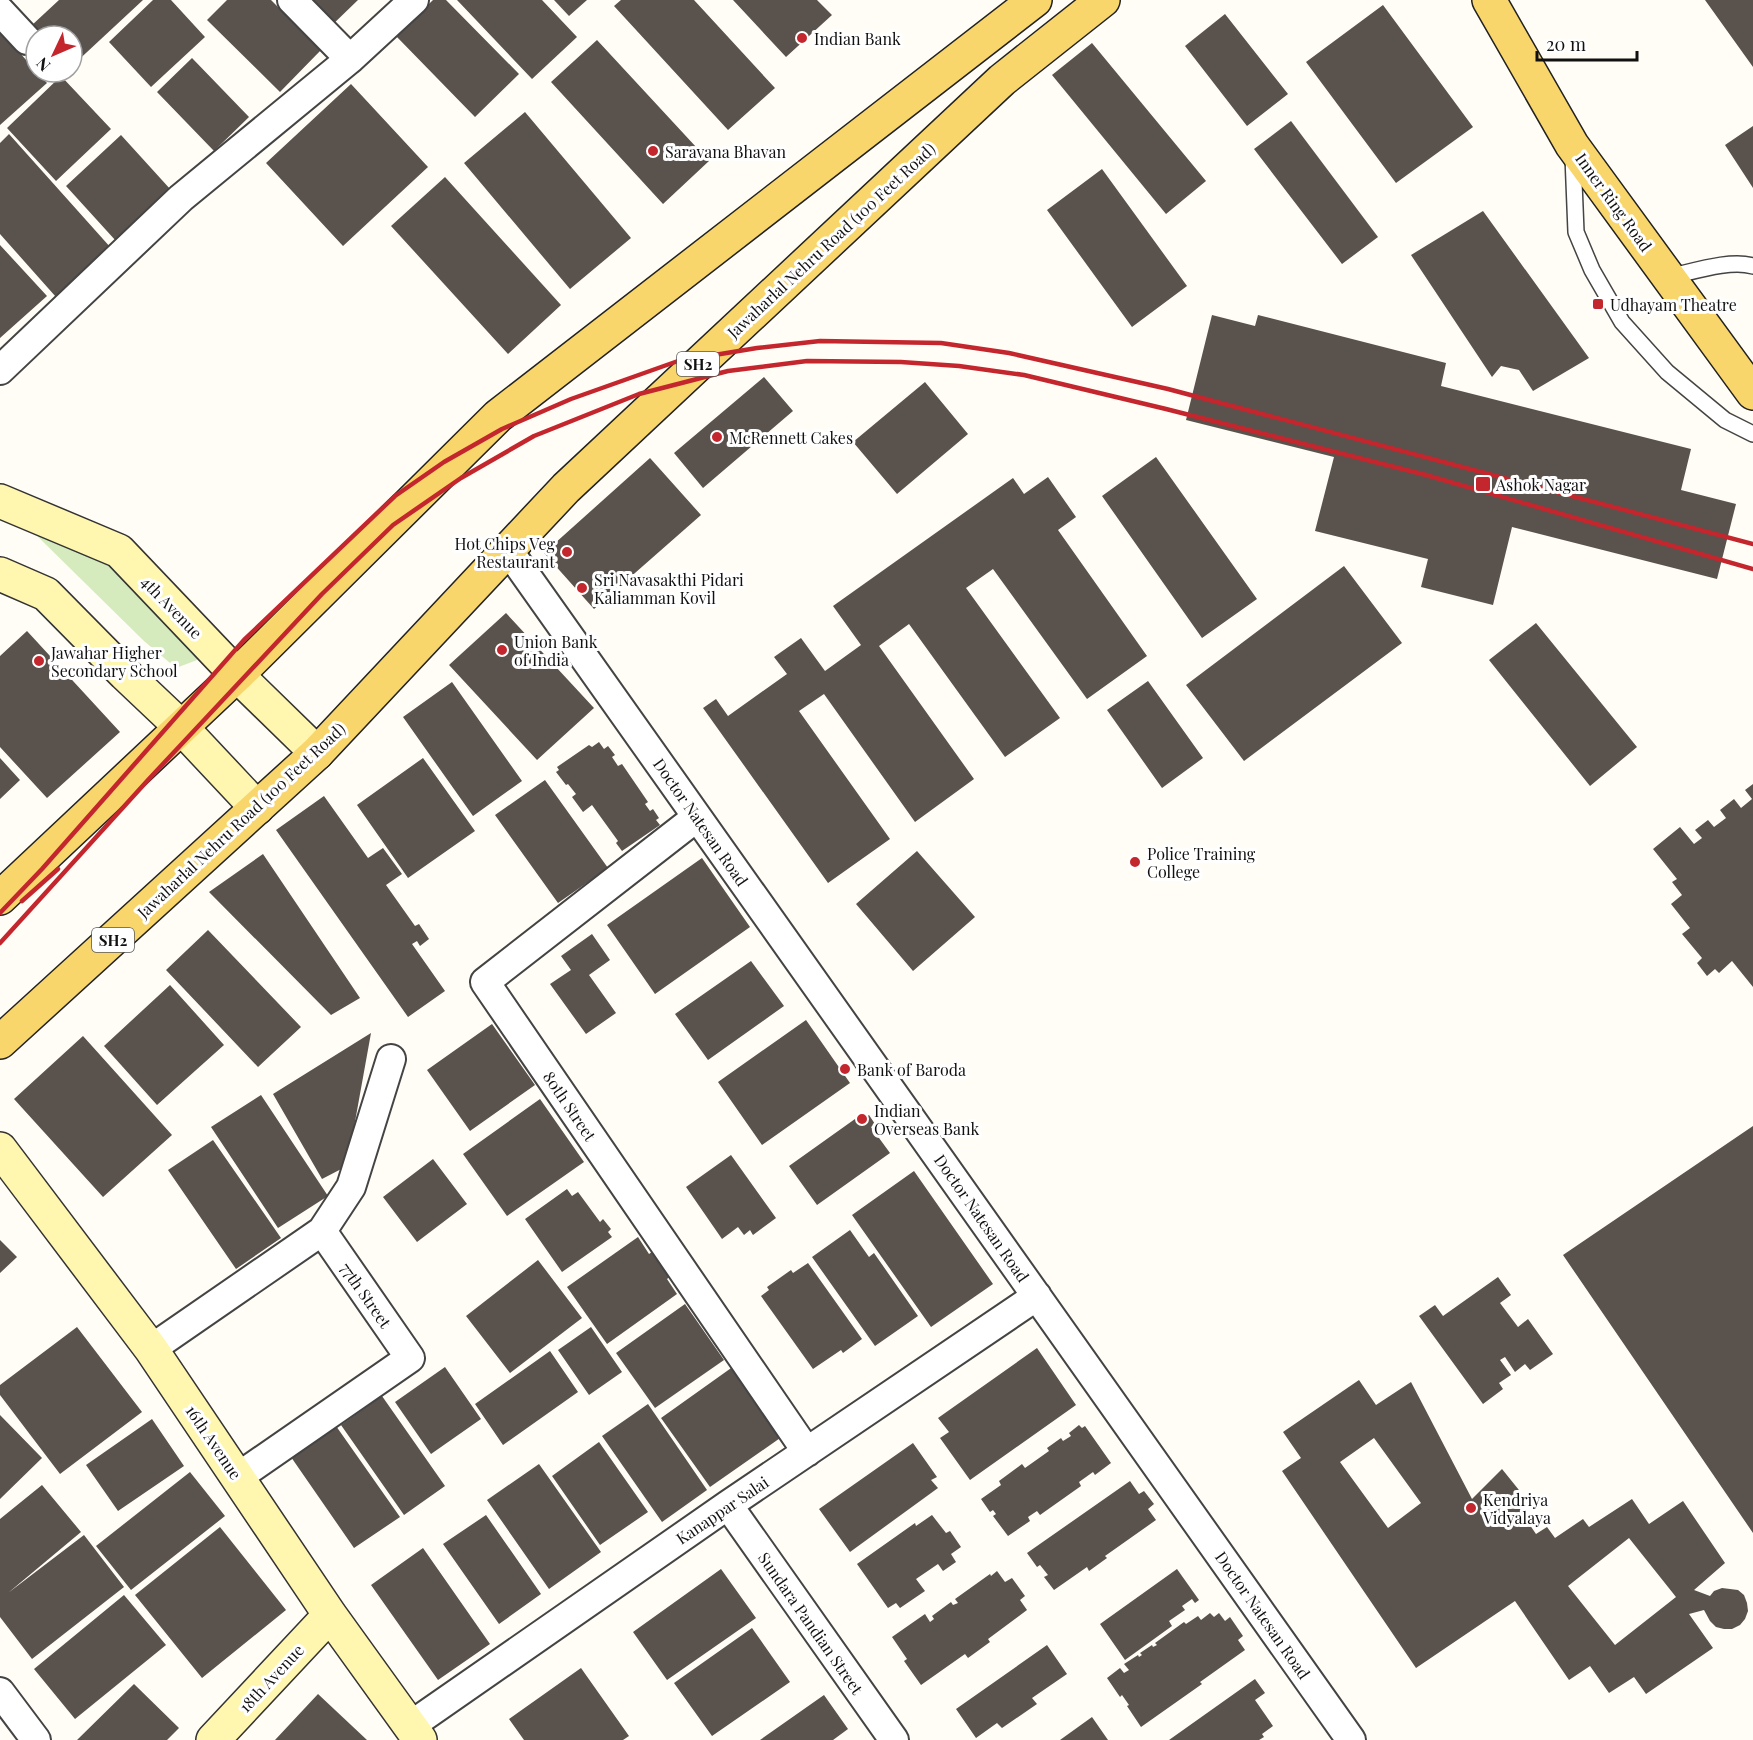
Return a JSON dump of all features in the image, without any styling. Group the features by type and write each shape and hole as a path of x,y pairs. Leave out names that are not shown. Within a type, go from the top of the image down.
{"main road":[{"path":"0,898 237,675 498,416 1035,0"},
{"name":"Jawaharlal Nehru Road (100 Feet Road)","path":"0,1042 317,753 566,488 1002,80 1103,0"},
{"name":"Inner Ring Road","path":"1489,0 1572,145 1753,393"}],"street":[{"path":"292,0 350,59"},
{"path":"0,370 181,198 350,59 414,0"},
{"path":"0,10 24,37"},
{"name":"4th Avenue","path":"0,501 119,551 237,675 317,753"},
{"name":"Doctor Natesan Road","path":"508,550 1351,1740"},
{"path":"0,574 46,594 181,727 257,808"},
{"name":"80th Street","path":"697,817 484,982 807,1452"},
{"path":"151,1349 322,1231 351,1187 391,1059"},
{"name":"16th Avenue","path":"0,1149 151,1349 330,1615 415,1733"},
{"name":"77th Street","path":"238,1477 410,1358 322,1231"},
{"name":"Kanappar Salai","path":"415,1733 728,1505 1037,1296"},
{"name":"Sundara Pandian Street","path":"728,1505 894,1740"},
{"name":"18th Avenue","path":"213,1740 330,1615"},
{"path":"0,1692 36,1740"}],"lane":[{"path":"1572,145 1576,232 1592,270 1622,322 1667,372 1725,420 1753,434"},
{"path":"1668,277 1721,266 1745,264 1753,266"}],"green space":[{"path":"26,525 94,536 195,641 197,660 176,668 144,641"}],"building":[{"path":"59,0 143,0 84,55 84,24 33,24"},
{"path":"153,0 171,0 205,37 151,87 109,42"},
{"path":"227,0 271,0 321,50 280,92 207,20"},
{"path":"300,0 358,0 328,29"},
{"path":"433,0 446,0 519,74 475,117 396,36"},
{"path":"457,0 542,0 577,37 532,79"},
{"path":"554,0 587,0 569,16"},
{"path":"621,0 694,0 775,88 728,130 614,6"},
{"path":"733,0 817,0 832,15 786,57"},
{"path":"1705,0 1753,0 1753,67"},
{"path":"1383,5 1473,127 1396,183 1306,62"},
{"path":"1225,14 1288,94 1247,126 1185,46"},
{"path":"0,31 24,58 24,84 46,84 0,125"},
{"path":"597,40 709,161 663,204 551,82"},
{"path":"1092,43 1206,181 1166,214 1052,75"},
{"path":"192,58 249,117 214,151 157,92"},
{"path":"53,84 69,84 111,129 56,181 7,128"},
{"path":"351,84 428,167 343,246 266,163"},
{"path":"525,112 631,238 570,289 464,163"},
{"path":"1291,121 1378,237 1342,264 1254,149"},
{"path":"1753,126 1753,188 1725,145"},
{"path":"9,134 111,248 56,297 0,234 0,143"},
{"path":"121,135 171,190 116,241 66,186"},
{"path":"1102,169 1187,286 1132,327 1047,210"},
{"path":"445,177 561,305 508,354 391,226"},
{"path":"1483,211 1589,358 1533,391 1519,370 1501,366 1492,377 1411,255"},
{"path":"0,245 47,296 0,338"},
{"path":"1212,315 1255,326 1258,315 1446,363 1441,386 1691,449 1681,490 1736,504 1717,579 1512,527 1493,605 1421,587 1428,559 1315,531 1334,457 1186,420"},
{"path":"764,377 793,411 703,488 674,453"},
{"path":"925,382 968,434 897,494 853,442"},
{"path":"1156,457 1257,599 1202,638 1102,496"},
{"path":"650,458 701,515 594,609 544,553"},
{"path":"1048,477 1076,517 1058,530 1147,656 1087,699 993,569 966,588 1060,718 1005,757 909,624 879,646 974,779 915,822 824,694 799,711 890,839 828,883 703,708 716,699 728,716 787,674 774,657 801,638 825,671 861,645 833,606 1013,478 1024,494"},
{"path":"1344,566 1402,643 1244,761 1186,685"},
{"path":"506,613 594,708 537,760 449,665"},
{"path":"1536,623 1637,747 1590,786 1489,660"},
{"path":"27,631 120,732 47,798 0,747 0,656"},
{"path":"1148,681 1203,758 1162,788 1107,710"},
{"path":"452,682 522,781 473,816 403,717"},
{"path":"599,742 604,749 608,746 615,755 612,757 618,766 622,764 648,802 645,804 650,811 653,809 659,818 656,820 660,825 622,851 616,843 618,841 592,805 583,812 572,797 576,794 556,772 559,770 557,767 589,745 592,747"},
{"path":"0,758 20,780 0,799"},
{"path":"423,758 475,831 408,878 357,805"},
{"path":"545,780 608,868 558,903 495,815"},
{"path":"1753,784 1753,987 1732,961 1719,973 1715,969 1707,976 1697,963 1702,958 1682,934 1690,928 1671,904 1682,895 1672,882 1677,879 1653,849 1680,827 1694,844 1702,838 1695,830 1708,820 1714,827 1726,818 1720,810 1734,799 1741,808 1752,799 1745,790"},
{"path":"324,796 368,858 383,848 402,874 386,885 415,926 419,924 429,939 420,946 417,941 412,944 445,991 408,1017 276,830"},
{"path":"917,851 975,917 913,971 856,904"},
{"path":"263,854 360,998 331,1015 209,892"},
{"path":"702,858 750,927 655,994 607,925"},
{"path":"208,930 301,1027 258,1067 166,970"},
{"path":"592,934 610,960 589,975 616,1013 586,1034 550,984 571,970 561,956"},
{"path":"751,961 784,1006 708,1060 675,1014"},
{"path":"170,985 224,1045 157,1105 104,1046"},
{"path":"806,1020 850,1083 762,1145 718,1082"},
{"path":"492,1024 535,1085 470,1131 427,1070"},
{"path":"371,1033 347,1166 322,1179 273,1094"},
{"path":"83,1036 172,1135 103,1197 14,1099"},
{"path":"261,1095 328,1196 278,1228 211,1127"},
{"path":"540,1099 584,1162 507,1216 463,1154"},
{"path":"862,1114 865,1118 869,1115 875,1124 871,1127 890,1153 817,1205 789,1166"},
{"path":"1753,1126 1753,1533 1563,1255"},
{"path":"213,1140 281,1238 236,1269 168,1170"},
{"path":"731,1155 776,1218 753,1235 750,1230 744,1235 738,1227 722,1239 686,1187"},
{"path":"433,1159 467,1204 417,1242 383,1197"},
{"path":"914,1171 993,1284 931,1327 852,1215"},
{"path":"567,1189 572,1196 578,1192 600,1222 603,1219 611,1229 608,1232 612,1237 562,1272 525,1219"},
{"path":"850,1230 869,1257 874,1253 918,1316 875,1346 812,1257"},
{"path":"638,1237 649,1254 656,1249 673,1274 667,1279 677,1294 607,1344 567,1287"},
{"path":"0,1240 17,1257 0,1273"},
{"path":"538,1260 582,1318 510,1373 466,1316"},
{"path":"808,1263 862,1339 843,1353 841,1350 813,1369 761,1296 769,1290 767,1287 791,1270 793,1273"},
{"path":"1498,1277 1511,1295 1500,1303 1518,1327 1528,1319 1553,1354 1530,1370 1525,1364 1515,1372 1505,1357 1500,1360 1511,1375 1499,1383 1503,1389 1483,1404 1419,1316 1435,1305 1443,1316"},
{"path":"685,1304 724,1360 655,1408 616,1353"},
{"path":"77,1327 142,1412 60,1474 0,1395 0,1385"},
{"path":"591,1327 622,1372 589,1395 558,1350"},
{"path":"1037,1348 1076,1405 970,1480 940,1438 949,1432 938,1418"},
{"path":"550,1351 578,1392 503,1445 475,1404"},
{"path":"734,1366 783,1436 710,1487 661,1418"},
{"path":"445,1367 481,1419 431,1454 395,1402"},
{"path":"1359,1380 1376,1405 1411,1382 1472,1499 1502,1469 1531,1505 1521,1512 1536,1534 1547,1527 1555,1538 1583,1519 1589,1527 1632,1499 1649,1524 1683,1501 1725,1563 1694,1590 1710,1596 1714,1591 1722,1588 1738,1590 1744,1595 1747,1603 1748,1611 1745,1619 1732,1629 1724,1629 1716,1627 1704,1610 1689,1614 1713,1648 1646,1694 1634,1677 1609,1693 1590,1666 1569,1680 1515,1601 1416,1668 1282,1471 1301,1458 1283,1432","holes":["1374,1438 1421,1503 1388,1528 1340,1462","1629,1538 1676,1597 1615,1645 1568,1586"]},
{"path":"382,1396 445,1486 404,1515 341,1425"},
{"path":"648,1404 707,1490 662,1522 602,1436"},
{"path":"0,1415 42,1458 0,1499"},
{"path":"152,1419 184,1466 118,1511 86,1465"},
{"path":"1079,1425 1082,1428 1085,1426 1111,1463 1095,1475 1093,1472 1079,1482 1081,1486 1040,1515 1037,1511 1028,1517 1030,1521 1008,1536 993,1516 996,1514 993,1510 990,1512 981,1499 1001,1485 999,1481 1022,1464 1025,1468 1049,1451 1047,1448 1061,1438 1063,1441 1071,1436 1069,1433"},
{"path":"336,1426 400,1517 354,1548 291,1457"},
{"path":"599,1442 648,1512 600,1545 552,1476"},
{"path":"913,1443 937,1477 931,1480 938,1488 850,1552 819,1509"},
{"path":"539,1464 601,1552 549,1589 487,1500"},
{"path":"190,1472 225,1516 131,1590 96,1546"},
{"path":"1130,1481 1139,1494 1144,1491 1154,1504 1148,1509 1156,1520 1105,1556 1107,1558 1089,1571 1087,1567 1054,1590 1044,1577 1048,1575 1040,1565 1037,1567 1027,1553"},
{"path":"42,1485 81,1532 8,1593 84,1535 124,1587 32,1659 0,1617 0,1519"},
{"path":"486,1515 541,1594 499,1624 443,1544"},
{"path":"932,1515 946,1533 950,1531 961,1547 951,1554 956,1562 943,1571 938,1564 916,1579 925,1591 900,1608 896,1603 888,1608 857,1564 915,1523 916,1526"},
{"path":"220,1527 286,1610 202,1678 135,1595"},
{"path":"423,1548 490,1644 438,1680 371,1585"},
{"path":"721,1569 756,1618 667,1680 633,1632"},
{"path":"1177,1569 1199,1600 1195,1603 1192,1599 1182,1606 1185,1610 1169,1621 1172,1626 1125,1660 1100,1624"},
{"path":"997,1571 1005,1582 1012,1578 1025,1596 1020,1600 1027,1610 988,1639 990,1642 968,1658 965,1654 921,1685 904,1661 907,1659 892,1637 925,1614 930,1622 934,1619 932,1616 951,1602 953,1605 958,1603 955,1599"},
{"path":"124,1595 166,1645 75,1719 34,1669"},
{"path":"1210,1613 1214,1617 1219,1613 1225,1621 1230,1617 1243,1636 1238,1640 1245,1650 1141,1727 1127,1706 1129,1705 1122,1695 1120,1697 1107,1678 1120,1668 1124,1673 1129,1670 1124,1664 1142,1655 1140,1653 1152,1645 1153,1647 1157,1645 1155,1643 1184,1622 1186,1624 1198,1616 1201,1620"},
{"path":"752,1628 790,1682 712,1736 674,1683"},
{"path":"1047,1645 1067,1674 1032,1698 1037,1704 1002,1728 997,1723 976,1738 956,1709"},
{"path":"581,1668 629,1736 623,1740 524,1740 509,1719"},
{"path":"1255,1679 1265,1693 1255,1700 1273,1726 1262,1734 1264,1737 1259,1740 1169,1740"},
{"path":"134,1684 179,1728 167,1740 77,1740"},
{"path":"318,1694 367,1740 275,1740"},
{"path":"824,1695 848,1729 833,1740 760,1740"},
{"path":"1092,1717 1108,1740 1060,1740"}],"railway":[{"path":"0,913 42,869 244,640 395,496 444,462 502,429 571,399 678,361 757,348 820,341 941,343 1009,353 1168,389 1753,544"},
{"path":"0,943 322,594 393,525 461,478 534,436 639,394 728,371 807,361 901,362 959,366 1024,375 1426,475 1753,569"},
{"path":"22,901 58,869"}],"place":[{"name":"Indian Bank","path":"802,38"},
{"name":"Saravana Bhavan","path":"653,151"},
{"name":"Udhayam Theatre","path":"1598,304"},
{"name":"McRennett Cakes","path":"717,437"},
{"name":"Ashok Nagar","path":"1483,484"},
{"name":"Hot Chips Veg Restaurant","path":"567,552"},
{"name":"Sri Navasakthi Pidari Kaliamman Kovil","path":"582,588"},
{"name":"Union Bank of India","path":"502,650"},
{"name":"Jawahar Higher Secondary School","path":"39,661"},
{"name":"Police Training College","path":"1135,862"},
{"name":"Bank of Baroda","path":"845,1069"},
{"name":"Indian Overseas Bank","path":"862,1119"},
{"name":"Kendriya Vidyalaya","path":"1471,1508"}]}
